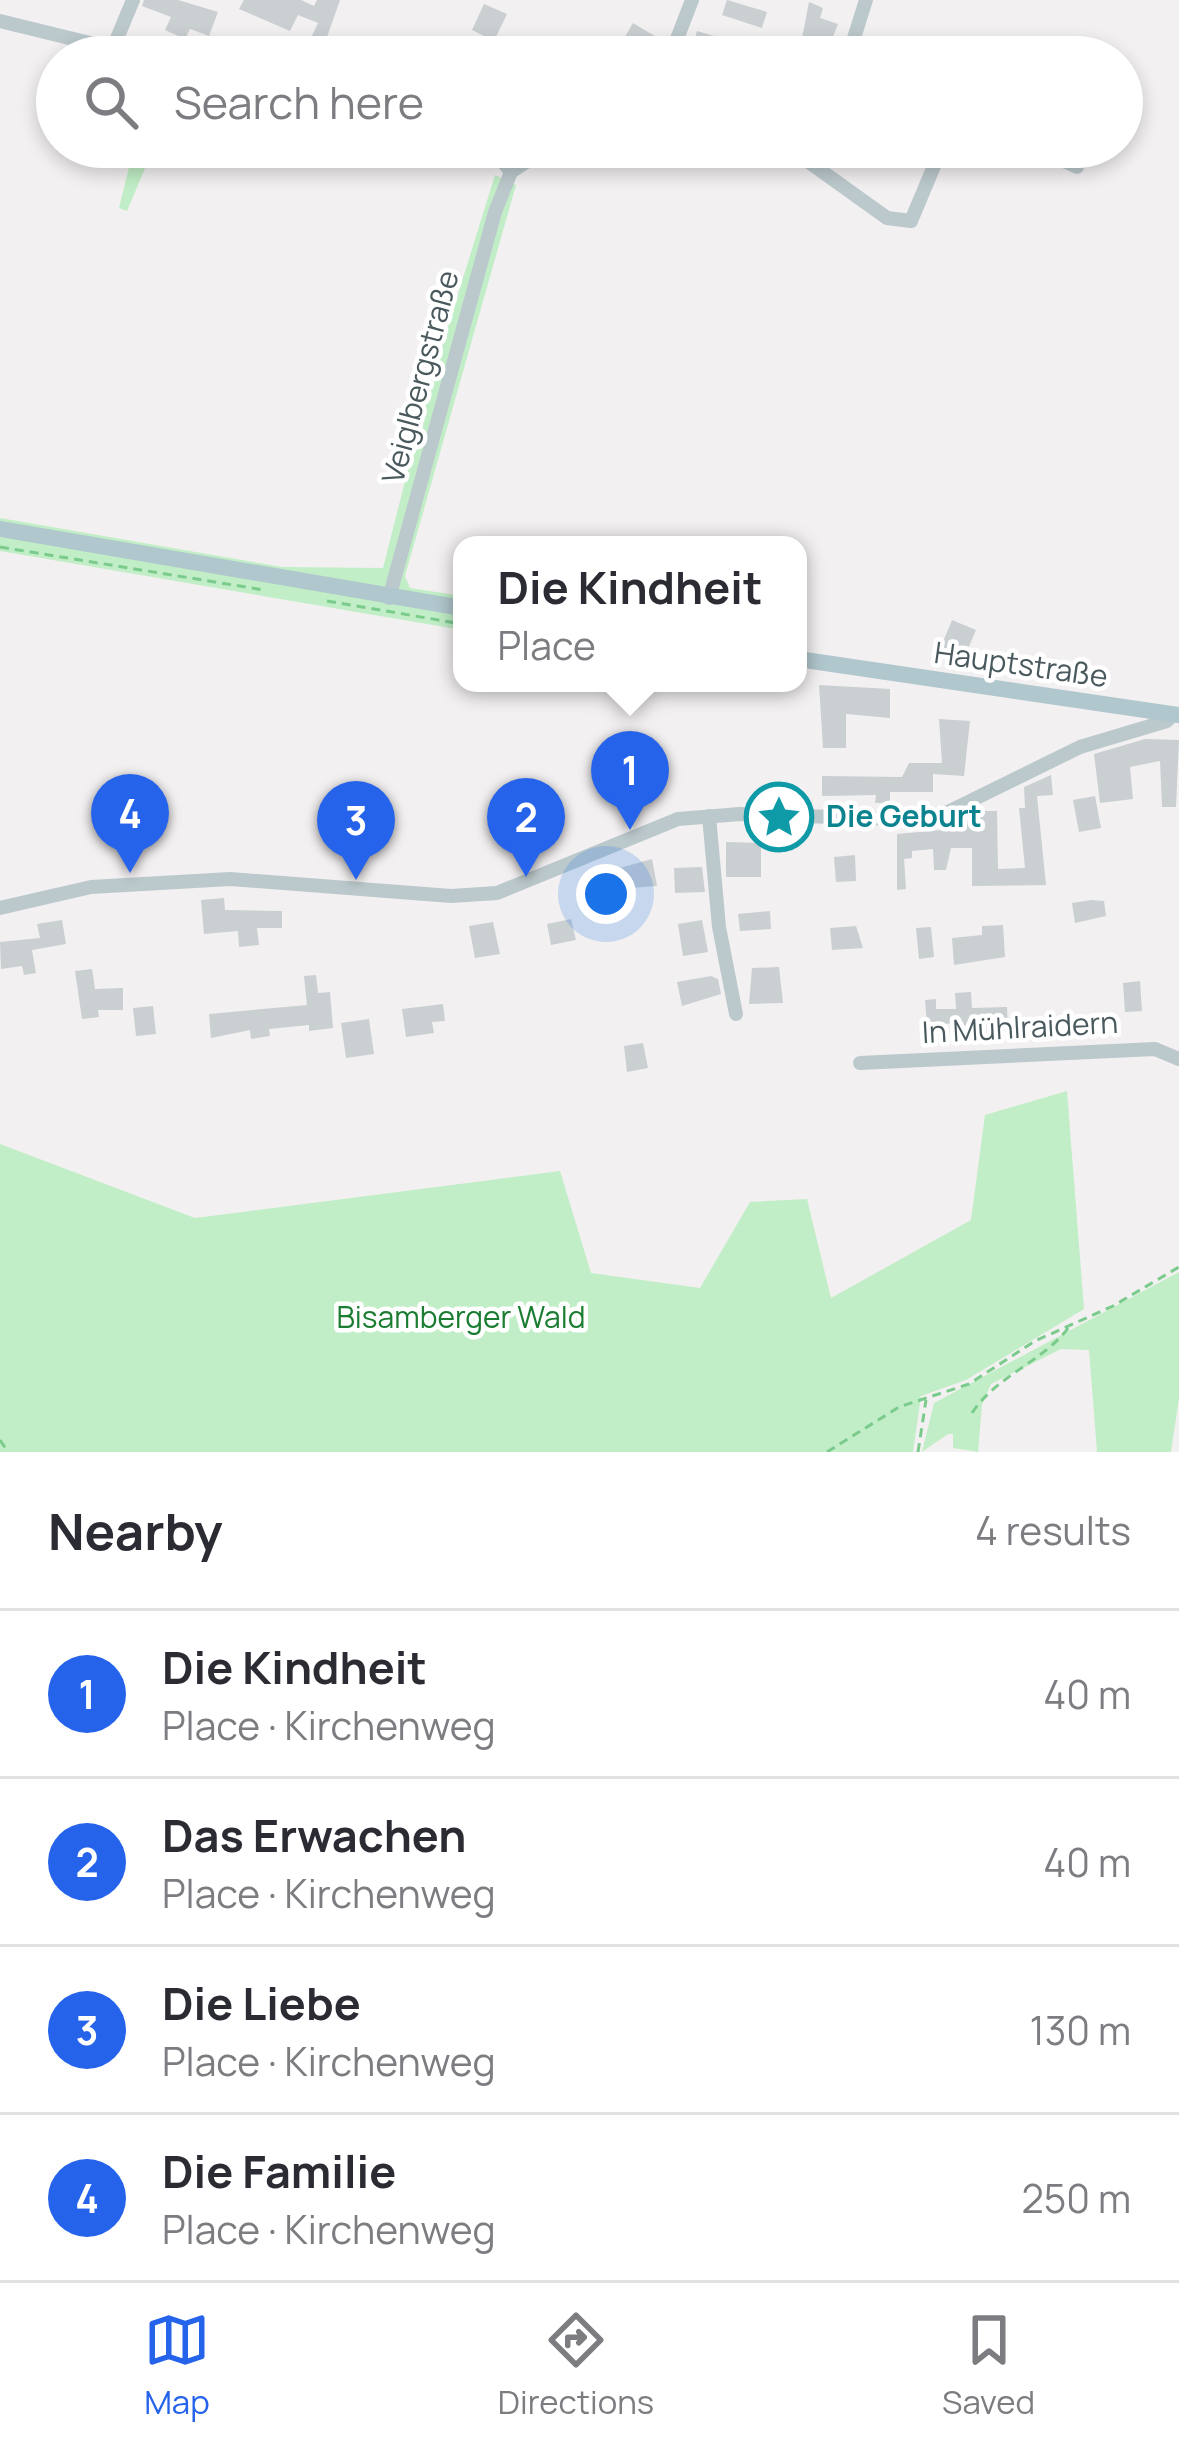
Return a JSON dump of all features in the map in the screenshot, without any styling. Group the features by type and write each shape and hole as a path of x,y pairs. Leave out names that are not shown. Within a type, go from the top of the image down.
{"main road":[{"path":"0,529 453,607"},
{"name":"Hauptstraße","path":"807,660 1176,714"}],"street":[{"path":"118,36 133,0"},
{"path":"678,36 692,0"},
{"path":"855,36 866,0"},
{"path":"0,21 63,36"},
{"path":"509,168 512,172 518,168"},
{"path":"832,168 887,218 911,221 933,168"},
{"name":"Veiglbergstraße","path":"388,598 495,212 512,172"},
{"path":"0,908 92,887 230,879 476,896 516,889 663,823 710,815 858,820 948,812 1060,755 1167,721 1176,714"},
{"path":"710,815 719,927 736,1013"},
{"name":"In Mühlraidern","path":"860,1063 1155,1049 1179,1059"}],"path":[{"path":"0,547 280,593"},
{"path":"320,599 453,622"},
{"path":"827,1452 899,1407 969,1384 1035,1341 1179,1268"},
{"path":"972,1412 985,1394 1059,1341 1070,1325"},
{"path":"918,1452 927,1398"},
{"path":"0,1440 8,1452"}],"green space":[{"path":"129,168 145,168 127,211 119,208"},
{"path":"495,175 516,185 405,576 410,588 453,595 453,628 0,551 0,518 282,567 383,568 428,391"},
{"name":"Bisamberger Wald","path":"1067,1091 1084,1309 966,1380 921,1396 913,1452 0,1452 0,1144 195,1218 560,1171 591,1273 700,1288 750,1202 807,1199 831,1298 971,1220 985,1115"},
{"path":"1179,1272 1179,1398 1171,1452 1097,1452 1089,1350 1061,1349 991,1384 982,1405 978,1452 953,1448 953,1434 948,1434 922,1452 934,1403"}],"building":[{"path":"144,0 178,0 218,12 209,36 190,29 186,36 178,36 165,30 171,17 142,6"},
{"path":"244,0 301,0 314,6 317,0 340,0 327,36 312,36 318,23 298,15 290,31 239,9"},
{"path":"727,0 767,12 762,28 722,15"},
{"path":"809,2 823,8 820,18 838,24 833,36 802,36"},
{"path":"484,4 507,14 496,36 472,30"},
{"path":"633,23 655,36 625,36"},
{"path":"952,620 976,630 964,658 940,649"},
{"path":"819,685 890,689 890,718 846,714 846,748 823,748"},
{"path":"939,719 970,721 964,776 933,774 933,792 890,792 890,803 875,803 876,795 822,796 822,776 902,777 909,763 942,763"},
{"path":"1145,739 1179,740 1176,807 1162,807 1160,761 1130,767 1133,799 1100,803 1094,754"},
{"path":"1051,775 1053,795 1037,796 1046,885 972,886 972,848 951,848 946,870 934,870 933,849 912,851 912,858 904,859 906,889 897,890 897,834 952,829 952,822 971,820 976,811 997,811 998,869 1025,868 1019,808 1025,808 1024,787"},
{"path":"1095,796 1101,828 1079,832 1073,800"},
{"path":"726,842 761,843 761,877 726,877"},
{"path":"855,855 856,881 836,882 834,857"},
{"path":"652,859 657,886 616,889 613,870"},
{"path":"702,867 705,892 675,893 674,868"},
{"path":"224,898 225,910 282,911 282,928 257,928 259,945 239,947 238,931 204,934 201,900"},
{"path":"1104,901 1106,916 1075,923 1072,903"},
{"path":"770,911 771,929 740,931 738,914"},
{"path":"571,919 576,940 551,945 547,924"},
{"path":"62,920 66,944 32,950 36,973 24,975 22,966 1,969 0,942 40,938 37,924"},
{"path":"702,920 708,952 683,956 678,924"},
{"path":"493,922 500,954 475,958 469,926"},
{"path":"1003,925 1005,957 954,965 952,938 982,935 982,926"},
{"path":"856,926 863,948 832,950 830,928"},
{"path":"931,927 934,957 919,959 916,928"},
{"path":"779,967 783,1003 749,1004 752,968"},
{"path":"92,969 95,989 123,988 123,1010 98,1010 99,1017 82,1019 75,971"},
{"path":"316,975 318,993 330,992 333,1028 309,1031 309,1025 269,1029 270,1036 251,1039 250,1030 211,1038 209,1014 307,1005 304,976"},
{"path":"718,979 721,994 682,1006 677,982"},
{"path":"1140,981 1142,1011 1125,1012 1123,983"},
{"path":"971,992 972,1008 1007,1007 1008,1031 965,1035 959,1023 927,1025 925,1000 936,999 936,1009 956,1009 955,993"},
{"path":"443,1004 445,1021 432,1022 434,1033 406,1037 402,1009"},
{"path":"153,1006 156,1034 136,1036 133,1008"},
{"path":"369,1019 374,1054 346,1058 341,1023"},
{"path":"643,1043 648,1068 627,1072 624,1046"}],"place":[{"name":"Die Geburt","path":"779,817"},
{"name":"Die Kindheit","path":"630,830"},
{"name":"Die Familie","path":"130,873"},
{"name":"Das Erwachen","path":"526,877"},
{"name":"Die Liebe","path":"356,880"}]}
